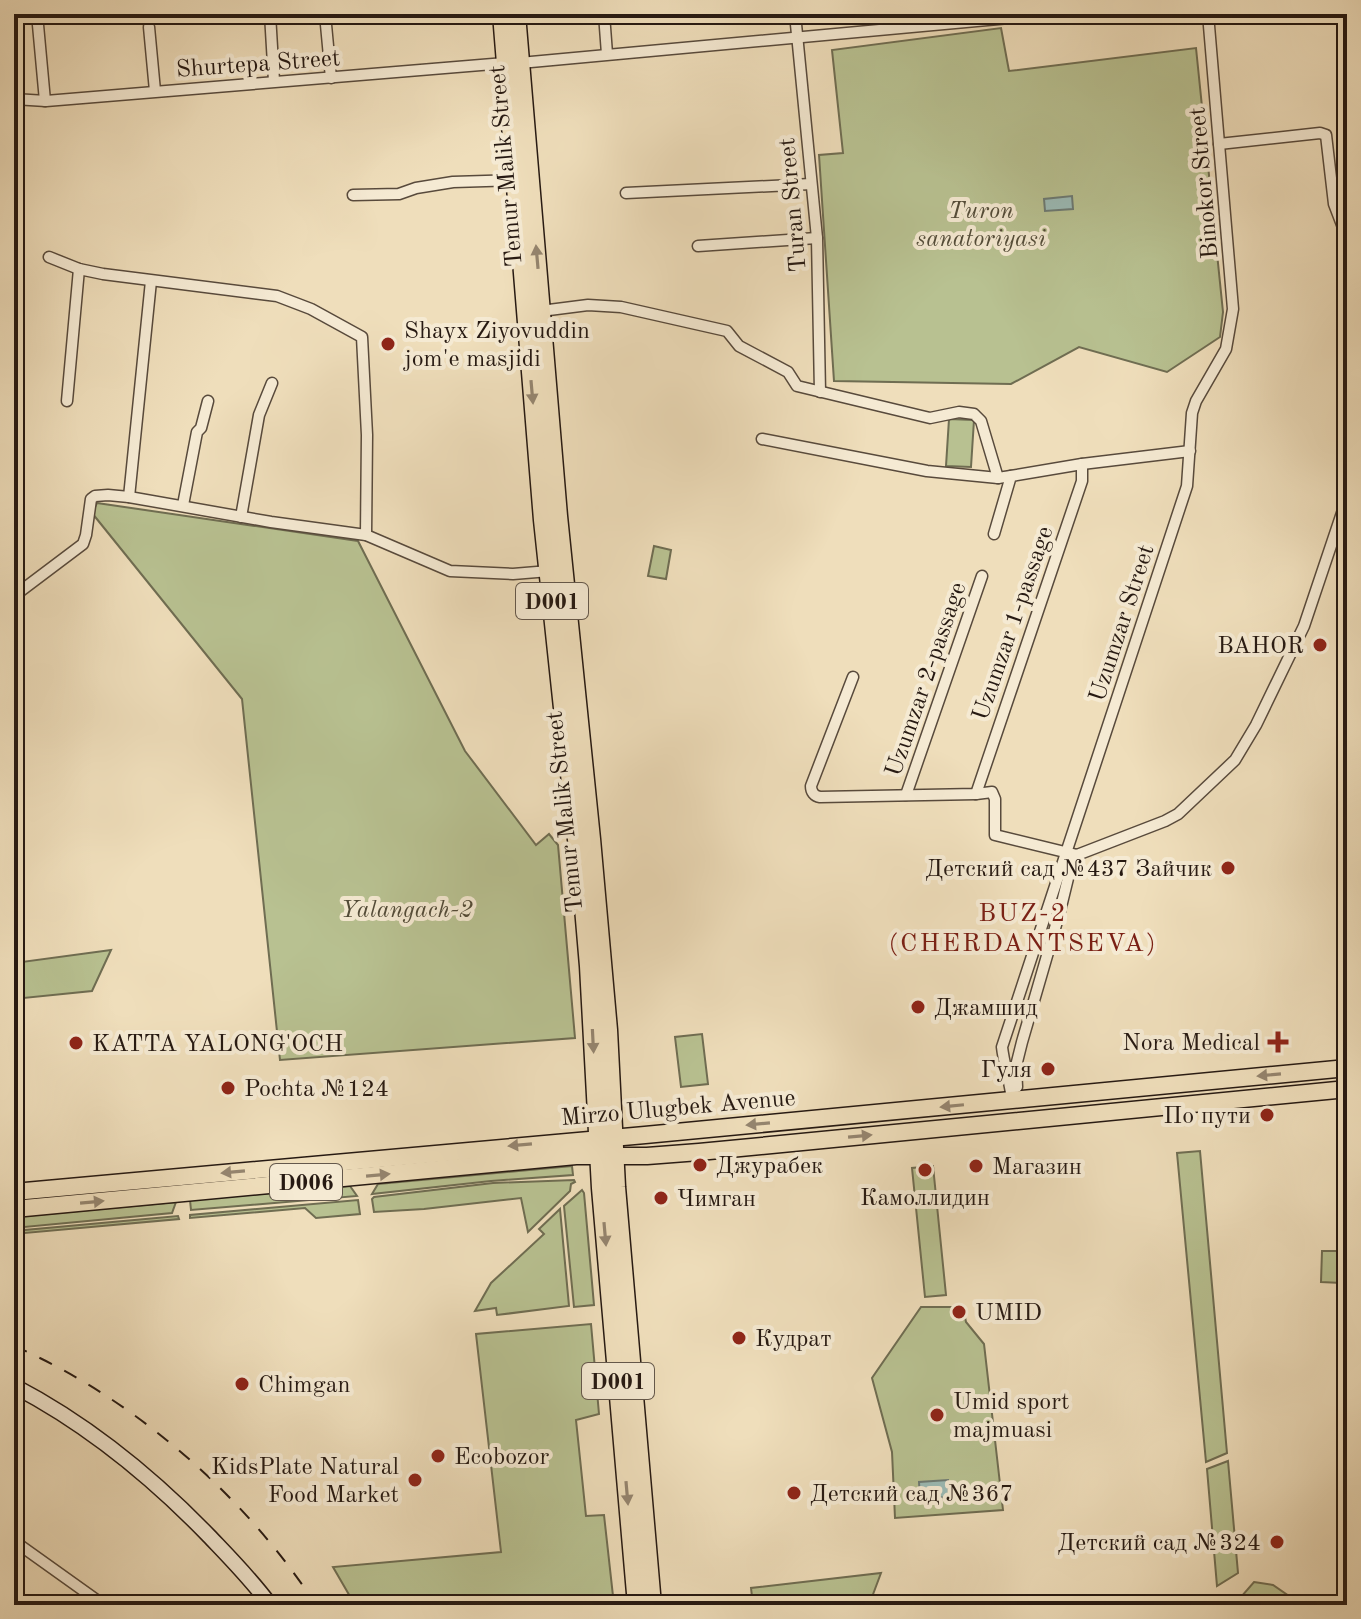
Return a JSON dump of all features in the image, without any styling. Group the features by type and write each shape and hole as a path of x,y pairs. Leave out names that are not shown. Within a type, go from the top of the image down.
{"highway":[{"path":"489,14 512,63"},
{"name":"Temur Malik Street","path":"502,14 512,63 541,311 608,1030 606,1147 637,1605"},
{"name":"Temur Malik Street","path":"512,63 516,14"},
{"path":"512,63 527,14"},
{"name":"Temur Malik Street","path":"518,128 514,180 549,571 652,1605"}],"main road":[{"name":"Mirzo Ulugbek Avenue","path":"14,1192 606,1147 825,1118 1347,1068"},
{"path":"1124,1089 1126,1110"},
{"name":"Mirzo Ulugbek Avenue","path":"606,1147 660,1155 1347,1089"},
{"path":"910,1110 912,1131"},
{"path":"825,1118 827,1139"},
{"name":"Mirzo Ulugbek Avenue","path":"14,1209 445,1160"},
{"path":"14,1388 72,1420 159,1486 225,1552 268,1605"}],"street":[{"path":"37,14 45,101"},
{"path":"270,14 274,81"},
{"path":"325,14 331,78"},
{"path":"604,14 607,54"},
{"name":"Turan Street","path":"795,14 817,238 820,392"},
{"name":"Shurtepa Street","path":"14,99 45,101 331,78 981,17 1053,14"},
{"name":"Binokor Street","path":"1196,401 1226,349 1233,309 1208,14"},
{"path":"149,27 155,91"},
{"path":"1219,144 1320,133 1326,135 1334,204 1344,230 1347,262"},
{"path":"353,195 399,194 453,182 514,180"},
{"path":"626,193 811,184"},
{"path":"698,246 817,238"},
{"path":"49,257 79,269 277,296 311,309 362,337 367,435 366,535"},
{"path":"67,401 79,269"},
{"path":"129,497 151,281"},
{"path":"541,311 588,305 621,307 727,331 739,346 788,372 797,386 930,418 959,412 974,414 981,421 998,478"},
{"path":"241,517 259,415 272,383"},
{"path":"183,505 197,432 201,428 208,401"},
{"name":"Uzumzаr Street","path":"1015,1100 1002,1047 1187,486 1190,425 1196,401"},
{"path":"762,439 927,471 998,478 1190,451"},
{"name":"Uzumzаr 1-passage","path":"976,794 1082,481 1082,464"},
{"path":"994,534 1011,476"},
{"path":"14,596 83,544 92,497 108,495 366,535 450,571 513,574 549,571"},
{"path":"853,677 811,786 816,796 992,792 995,795 995,835 1077,855 1178,814 1235,760 1256,725 1304,626 1347,498"},
{"name":"Uzumzаr 2-passage","path":"906,795 982,576"},
{"name":"Uzumzаr Street","path":"1015,1100 1016,1066 1070,870 1066,853"},
{"path":"14,1559 16,1542 98,1601"}],"green space":[{"name":"Turon sanatoriyasi","path":"1001,28 1009,71 1196,48 1223,312 1220,337 1167,372 1079,347 1011,384 834,381 819,155 843,153 832,50"},
{"path":"949,419 974,420 971,467 946,466"},
{"name":"Yalangach-2","path":"97,503 358,541 465,751 536,845 549,834 558,845 575,1038 280,1060 242,699 92,513"},
{"path":"654,546 671,550 666,579 648,576"},
{"path":"111,950 92,991 14,999 14,963"},
{"path":"702,1034 708,1084 681,1087 675,1037"},
{"path":"1200,1151 1227,1453 1206,1462 1177,1153"},
{"path":"572,1166 573,1175 372,1194 378,1184"},
{"path":"933,1166 946,1295 925,1297 912,1168"},
{"path":"574,1180 570,1191 528,1232 521,1198 374,1212 372,1199 493,1183"},
{"path":"350,1186 357,1196 191,1210 190,1200"},
{"path":"582,1190 594,1305 574,1307 564,1206"},
{"path":"358,1200 360,1214 316,1218 305,1208 190,1218 190,1215"},
{"path":"176,1202 172,1213 14,1228 14,1217"},
{"path":"560,1209 569,1306 497,1315 496,1308 475,1311 491,1283 544,1234 539,1229"},
{"path":"178,1216 179,1219 14,1234 14,1231"},
{"path":"1322,1251 1341,1251 1341,1283 1321,1282"},
{"name":"Umid sport majmuasi","path":"921,1307 963,1307 966,1322 984,1344 1003,1510 895,1518 892,1452 872,1378"},
{"path":"591,1324 599,1414 576,1420 586,1516 604,1515 614,1605 355,1605 333,1567 501,1552 476,1334"},
{"path":"1228,1461 1238,1573 1217,1586 1207,1469"},
{"path":"881,1573 869,1605 753,1605 751,1588"},
{"path":"1254,1582 1273,1585 1302,1605 1234,1605"}],"water":[{"path":"1072,196 1073,209 1045,211 1044,199"},
{"path":"948,1480 949,1497 920,1499 919,1482"}],"railway":[{"path":"14,1346 102,1393 183,1454 256,1526 316,1605"}],"place":[{"name":"Shayx Ziyovuddin jom'e masjidi","path":"388,344"},
{"name":"BAHOR","path":"1320,645"},
{"name":"Детский сад №437 Зайчик","path":"1228,868"},
{"name":"Джамшид","path":"918,1007"},
{"name":"Nora Medical","path":"1278,1042"},
{"name":"KATTA YALONG'OCH","path":"76,1043"},
{"name":"Гуля","path":"1048,1069"},
{"name":"Pochta №124","path":"228,1088"},
{"name":"По пути","path":"1267,1115"},
{"name":"Джурабек","path":"700,1165"},
{"name":"Магазин","path":"976,1166"},
{"name":"Камоллидин","path":"925,1170"},
{"name":"Чимган","path":"661,1198"},
{"name":"UMID","path":"959,1312"},
{"name":"Кудрат","path":"739,1338"},
{"name":"Chimgan","path":"242,1384"},
{"name":"Umid sport majmuasi","path":"937,1415"},
{"name":"Ecobozor","path":"438,1456"},
{"name":"KidsPlate Natural Food Market","path":"415,1480"},
{"name":"Детский сад №367","path":"794,1493"},
{"name":"Детский сад №324","path":"1277,1542"}],"district":[{"name":"BUZ-2 (CHERDANTSEVA)","path":"1023,927"}]}
